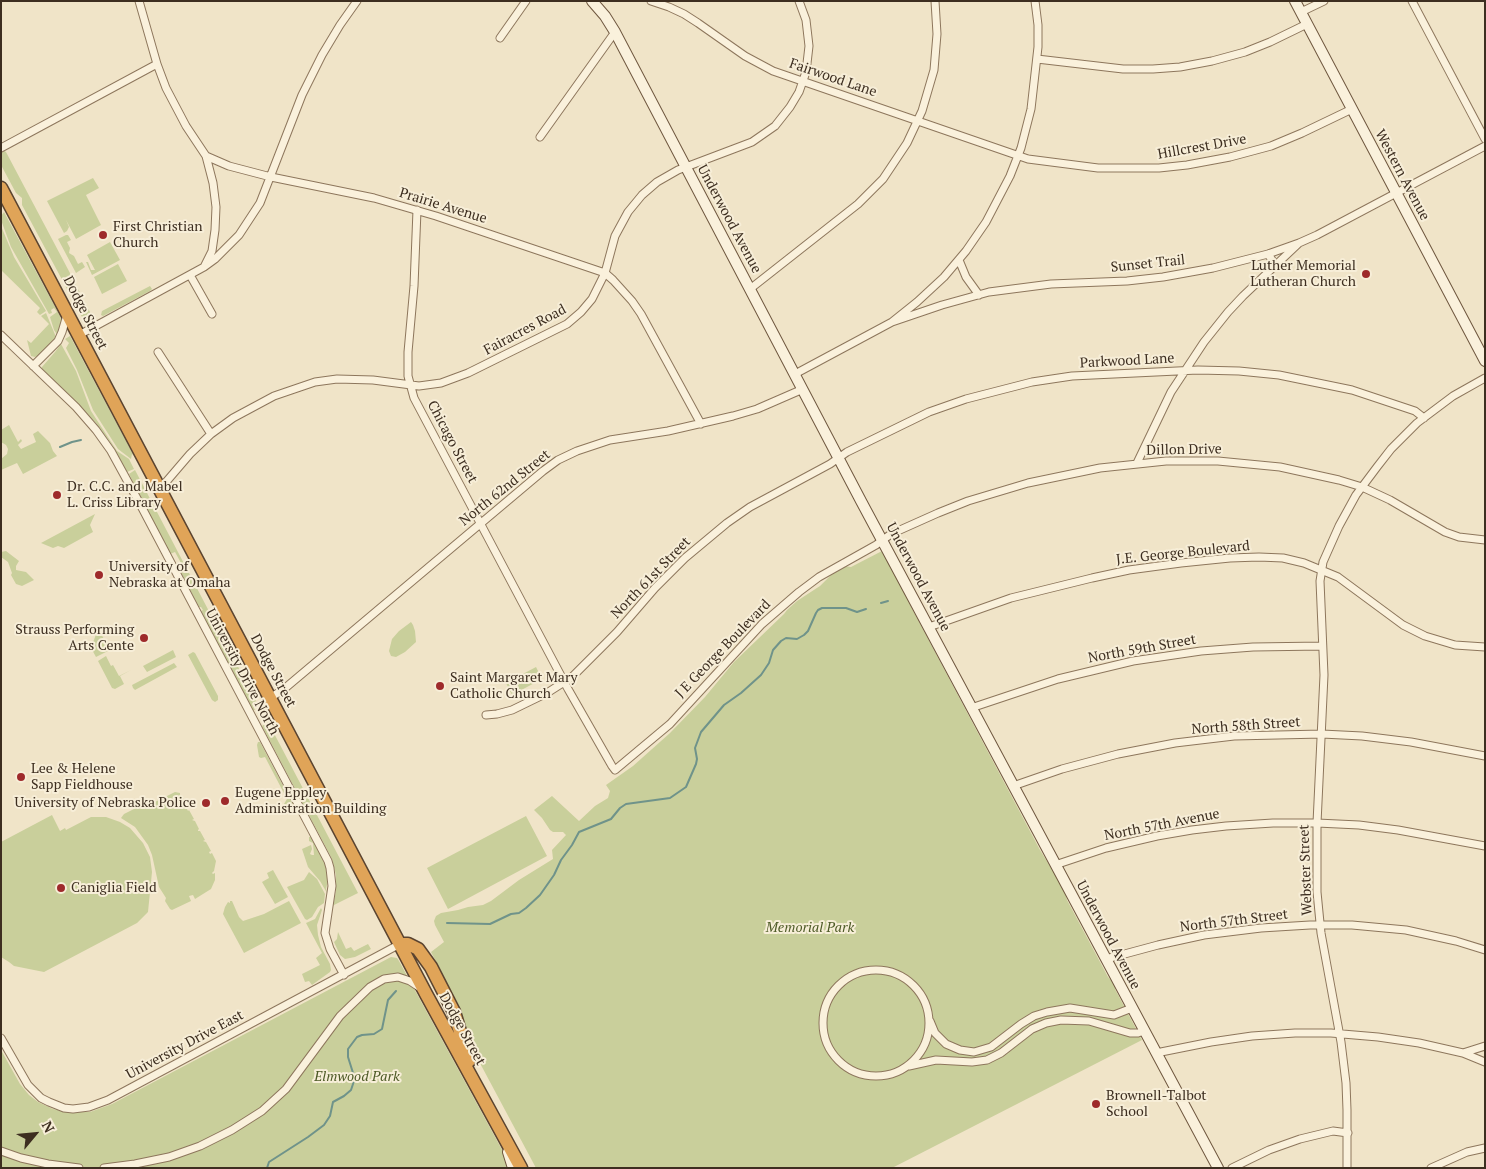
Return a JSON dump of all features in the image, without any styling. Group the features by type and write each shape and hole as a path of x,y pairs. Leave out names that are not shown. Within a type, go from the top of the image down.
{"highway":[{"name":"Dodge Street","path":"3,195 68,312 426,994 521,1168"},
{"path":"400,944 408,944 418,949 431,967 454,1012 474,1083"}],"main road":[{"name":"Underwood Avenue","path":"592,1 605,16 615,32 882,540 1218,1168"},
{"name":"Western Avenue","path":"1295,1 1485,361"},
{"path":"505,1139 513,1168"}],"street":[{"path":"139,1 166,88 176,108 206,156 213,183 216,212 212,251 204,267"},
{"path":"79,335 204,267 215,259 247,225 260,203 271,177 302,95 322,55 357,1"},
{"path":"500,38 526,1"},
{"name":"Fairwood Lane","path":"651,1 669,7 698,22 755,62 773,71 1018,155"},
{"name":"Fairacres Road","path":"160,489 190,454 211,434 233,418 258,404 289,391 315,382 337,379 357,379 410,386 431,386 452,380 561,328 574,319 592,299 604,273 623,221 642,195 668,175 740,147 769,131 783,117 800,92 808,63 809,36 800,1"},
{"path":"750,289 858,204 892,168 908,143 918,121 934,70 937,34 935,1"},
{"path":"795,374 892,322 936,285 959,260 994,210 1018,155 1031,109 1037,59 1038,25 1035,1"},
{"path":"1301,12 1324,1"},
{"path":"1412,1 1485,139"},
{"path":"1037,59 1123,69 1180,67 1245,52 1307,24"},
{"path":"540,137 615,32"},
{"path":"1,148 157,64"},
{"name":"Hillcrest Drive","path":"1018,155 1098,168 1159,168 1187,165 1230,157 1271,146 1352,109"},
{"path":"1396,193 1485,146"},
{"name":"Prairie Avenue","path":"206,156 229,166 271,177 365,196 417,210 604,273"},
{"name":"Sunset Trail","path":"892,322 979,295 1051,284 1128,281 1163,277 1212,268 1268,254 1299,243 1396,193"},
{"name":"Chicago Street","path":"417,210 414,286 408,352 408,376 414,398 565,682 615,770"},
{"path":"1137,463 1171,392 1204,342 1243,296 1299,243"},
{"path":"1268,254 1276,266"},
{"path":"959,260 966,276 979,295"},
{"path":"604,273 632,301 641,314 701,424"},
{"path":"190,275 212,314"},
{"path":"33,366 58,341 68,312"},
{"name":"University Drive North","path":"1,335 84,416 111,451 328,861 332,886 325,934 330,949 344,974"},
{"path":"158,352 211,434"},
{"name":"Parkwood Lane","path":"840,458 847,452 929,412 1009,387 1072,376 1185,371 1239,371 1279,375 1328,384 1374,396 1415,411 1424,418"},
{"name":"Webster Street","path":"1348,1168 1346,1083 1325,961 1320,925 1316,868 1324,675 1320,580 1324,562 1339,526 1362,487 1391,449 1424,418 1453,396 1485,378"},
{"name":"North 62nd Street","path":"270,698 284,690 558,460 577,451 610,440 701,424 757,409 803,390"},
{"name":"North 61st Street","path":"486,715 512,710 572,678 617,632 669,574 704,541 750,507 840,458"},
{"name":"Dillon Drive","path":"882,540 938,513 994,492 1063,474 1137,463 1194,460 1241,462 1280,467 1362,487 1390,500 1445,532 1459,537 1485,540"},
{"name":"J E George Boulevard","path":"615,770 670,724 745,640 778,609 819,577 882,540"},
{"name":"J.E. George Boulevard","path":"929,627 974,610 1026,594 1129,570 1180,563 1259,557 1295,561 1313,566 1338,577 1415,632 1455,645 1485,647"},
{"name":"North 59th Street","path":"972,708 1058,678 1133,661 1201,651 1253,647 1322,646"},
{"name":"North 58th Street","path":"1013,786 1092,760 1175,743 1234,736 1322,734 1391,739 1485,756"},
{"name":"North 57th Avenue","path":"1055,865 1124,843 1192,830 1273,823 1359,825 1485,846"},
{"name":"North 57th Street","path":"1106,959 1204,935 1261,928 1320,925 1352,925 1406,930 1456,941 1485,950"},
{"name":"University Drive East","path":"1,1038 28,1085 41,1098 64,1108 90,1107 108,1100 400,944"},
{"path":"929,1019 925,1044 915,1060 893,1074 876,1077 858,1074 842,1065 831,1052 824,1035 822,1022 827,1001 837,986 851,975 873,969 885,970 902,977 916,988 925,1003 935,1033 946,1044 960,1050 974,1052 991,1047 1027,1020 1054,1010 1077,1008 1114,1015 1132,1008"},
{"path":"104,1168 152,1161 184,1152 224,1134 254,1116 286,1089 340,1016 377,982 398,977 416,984 426,994"},
{"path":"906,1067 936,1060 972,1062 986,1060 1001,1053 1032,1029 1046,1023 1061,1020 1089,1021 1130,1034 1144,1031"},
{"path":"1156,1053 1252,1036 1296,1033 1339,1034 1402,1041 1463,1053 1484,1061"},
{"path":"1463,1053 1485,1046"},
{"path":"1232,1168 1269,1150 1300,1139 1333,1132 1348,1133"},
{"path":"1431,1168 1467,1152 1485,1148"},
{"path":"1,1151 48,1164 78,1168"}],"green space":[{"path":"1,151 6,152 93,318 91,323 88,323 82,317 22,205 22,198 16,193 1,165"},
{"path":"93,178 99,188 86,195 101,225 76,239 66,220 69,227 64,233 47,201"},
{"path":"4,212 60,316 62,323 58,336 50,317 57,312 54,308 51,310 52,313 49,314 11,247 1,220"},
{"path":"1,226 14,257 46,311 40,315 37,312 40,308 1,270"},
{"path":"66,235 71,240 67,242 70,248 69,253 74,256 78,264 82,262 85,267 76,273 58,239"},
{"path":"110,242 120,260 92,275 86,262 88,262 91,270 95,270 87,255"},
{"path":"118,264 127,281 102,294 94,277"},
{"path":"150,286 152,289 150,291 103,316 101,315 102,311"},
{"path":"46,313 56,337 39,355 31,356 27,340 31,343 49,324 41,316"},
{"path":"70,336 134,456 132,454 131,459 118,449 93,410 66,348 69,343 65,339"},
{"path":"61,344 76,371 91,411 117,451 129,459 134,469 127,472 113,446 96,423 42,369"},
{"path":"9,425 18,442 21,439 22,441 18,445 21,449 36,442 33,434 38,431 50,443 57,456 23,474 17,463 1,470 1,459 7,454 8,449 1,442 1,430"},
{"path":"135,470 256,701 252,704 255,710 253,710 201,611 203,610 199,607 177,565 181,563 175,552 170,554 129,474"},
{"path":"95,514 90,525 93,532 64,548 58,546 53,548 41,543"},
{"path":"6,551 19,561 16,570 26,572 34,580 22,586 16,584 11,575 8,562 1,557 1,552"},
{"name":"Memorial Park","path":"882,551 1108,977 1115,984 1115,989 1142,1040 892,1168 536,1168 474,1052 458,1004 431,952 444,942 435,925 436,916 441,913 483,905 553,859 552,850 566,835 563,832 553,832 550,830 534,810 552,796 579,821 595,806 608,798 610,791 606,785 633,766 670,733 705,697 734,662 797,601 820,586 832,574 844,566 851,567"},
{"path":"411,622 415,631 416,642 405,652 396,657 391,656 389,651 392,639"},
{"path":"100,632 110,650 96,657 90,646 96,634"},
{"path":"173,650 176,657 147,672 143,666"},
{"path":"193,652 218,696 218,700 215,702 212,700 188,655"},
{"path":"106,656 119,676 131,670 120,676 124,684 115,689 112,688 98,661"},
{"path":"174,663 177,667 135,690 133,688 132,685"},
{"path":"536,667 542,679 512,695 506,683"},
{"path":"258,703 358,893 333,906 336,891 336,875 332,859 262,726 265,724 254,705"},
{"path":"260,742 296,813 293,813 284,804 287,799 265,757 259,757 257,745"},
{"path":"175,792 180,793 182,796 188,811 194,819 192,820 195,821 199,829 198,831 200,831 205,840 203,841 206,842 211,851 209,852 210,854 212,853 216,861 212,873 215,873 215,880 211,889 195,899 193,895 189,896 191,901 172,910 165,901 166,898 159,887 148,845 135,827 121,818 124,814 150,801 151,803 155,802"},
{"path":"52,815 60,831 65,828 66,830 91,817 106,817 120,822 130,828 143,843 150,857 152,872 148,912 137,923 44,972 14,966 1,957 1,842"},
{"path":"526,816 547,856 448,909 427,868"},
{"path":"309,837 311,837 327,870 327,893 308,867 302,849 311,845 310,854 314,855 313,843 309,841"},
{"path":"273,870 288,897 275,904 262,882 269,878 267,873"},
{"path":"309,872 317,879 325,894 324,903 307,920 287,887 304,880"},
{"path":"232,901 239,917 243,921 264,914 289,901 301,923 244,953 223,914 225,907"},
{"path":"321,908 317,925 318,935 331,970 312,985 309,981 305,982 302,974 320,965 316,958 322,953 306,923 315,919"},
{"path":"338,932 346,949 351,947 354,951 368,944 371,949 355,957 345,959 340,955 334,942 337,939"},
{"name":"Elmwood Park","path":"391,957 397,958 399,961 506,1157 510,1168 1,1168 1,1050 20,1084 38,1102 53,1109 67,1112 90,1112 112,1104"}],"waterway":[{"path":"60,447 81,440"},
{"path":"881,603 888,601"},
{"path":"447,923 490,924 511,914 519,913 526,908 540,895 554,875 579,832 611,819 626,804 670,798 686,787 696,764 695,748 701,732 724,705 761,675 769,663 773,650 781,641 786,638 797,639 804,635 808,631 816,613 822,608 846,608 857,612 866,609"},
{"path":"267,1168 269,1162 324,1125 330,1116 333,1102 351,1090 354,1076 348,1057 348,1049 357,1037 374,1034 382,1029 388,1000 396,991"},
{"path":"354,1081 361,1080"}],"place":[{"name":"First Christian Church","path":"103,235"},
{"name":"Luther Memorial Lutheran Church","path":"1366,274"},
{"name":"Dr. C.C. and Mabel L. Criss Library","path":"57,495"},
{"name":"University of Nebraska at Omaha","path":"99,575"},
{"name":"Strauss Performing Arts Cente","path":"144,638"},
{"name":"Saint Margaret Mary Catholic Church","path":"440,686"},
{"name":"Lee & Helene Sapp Fieldhouse","path":"21,777"},
{"name":"Eugene Eppley Administration Building","path":"225,801"},
{"name":"University of Nebraska Police","path":"206,803"},
{"name":"Caniglia Field","path":"61,888"},
{"name":"Brownell-Talbot School","path":"1096,1104"}]}
